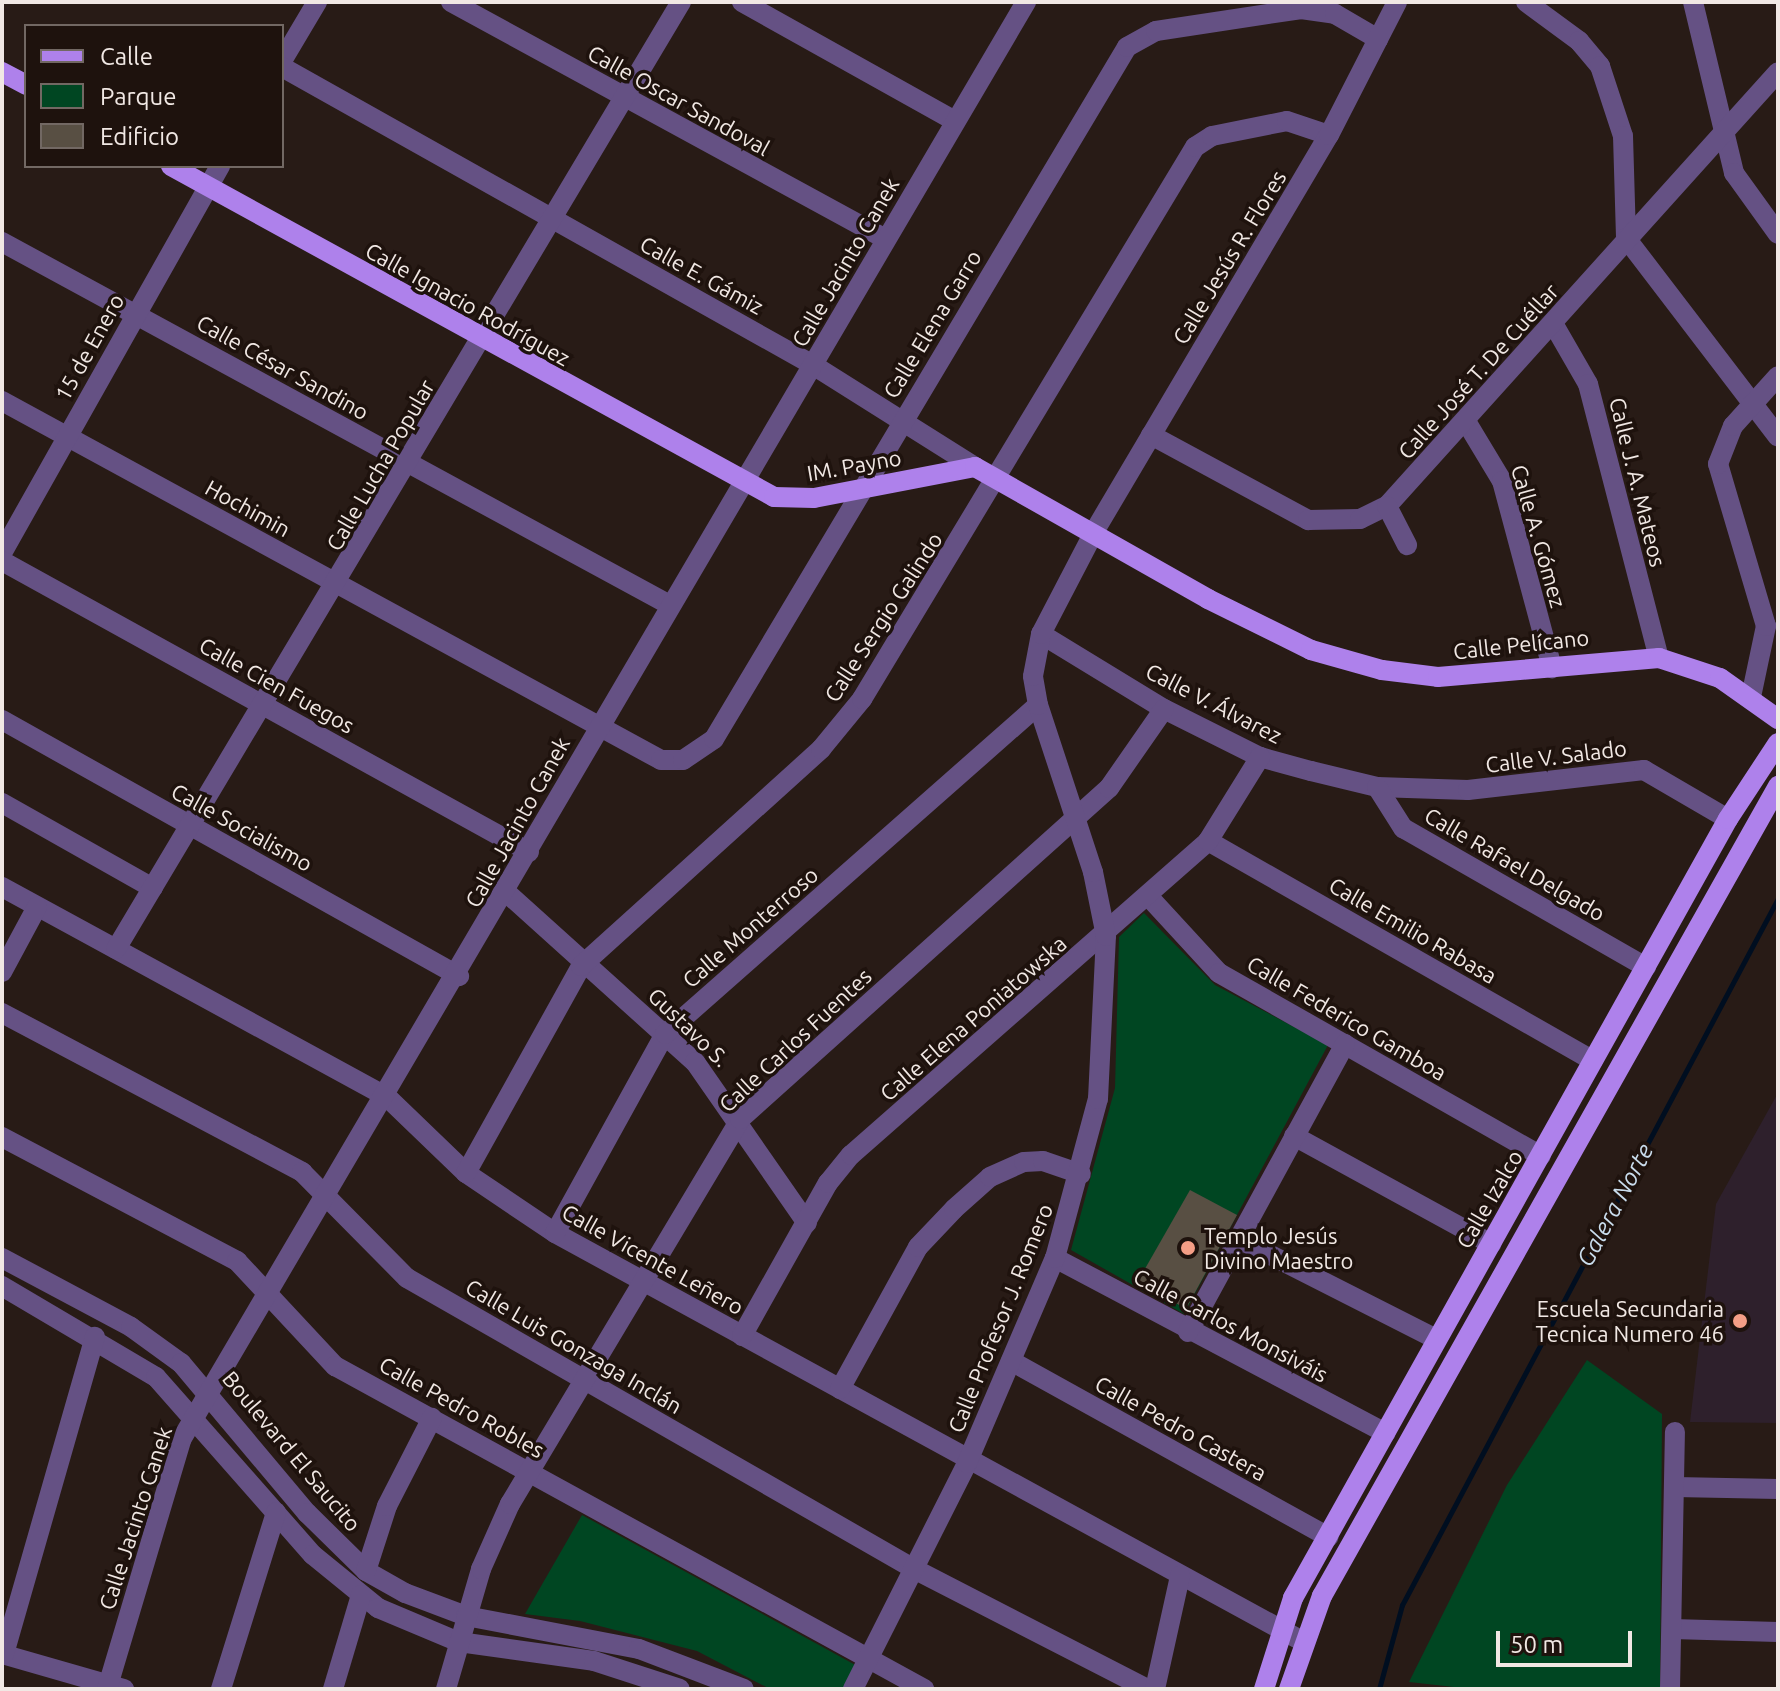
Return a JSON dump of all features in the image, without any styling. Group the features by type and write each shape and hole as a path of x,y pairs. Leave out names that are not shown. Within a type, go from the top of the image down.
{"main road":[{"path":"2,72 24,84"},
{"name":"Calle Ignacio Rodríguez","path":"175,168 742,484"},
{"name":"Calle E. Gámiz","path":"975,467 999,477 1094,532"},
{"name":"IM. Payno","path":"742,484 792,499 860,491 975,467"},
{"name":"Calle Pelícano","path":"1094,532 1208,599 1311,650 1382,670 1438,677 1659,658 1699,668 1751,697 1778,719"},
{"name":"Calle Izalco","path":"1264,1689 1280,1630 1328,1537 1728,819 1778,743"},
{"path":"1289,1689 1302,1641 1778,786"}],"street":[{"path":"284,58 317,2"},
{"name":"Calle Oscar Sandoval","path":"451,2 885,239"},
{"name":"Calle Lucha Popular","path":"116,949 338,585 681,2"},
{"path":"742,2 955,121"},
{"name":"Calle Jacinto Canek","path":"113,1687 163,1494 195,1416 459,976 599,721 1026,2"},
{"name":"Calle Jesús R. Flores","path":"1094,532 1329,135 1397,2"},
{"path":"1526,2 1579,41 1612,92 1623,136 1626,238 1778,437"},
{"path":"1693,2 1704,30 1721,134 1740,187 1778,234"},
{"name":"Calle Elena Garro","path":"599,721 661,760 702,752 1133,41 1156,31 1301,9 1335,14 1378,39"},
{"name":"Calle E. Gámiz","path":"284,68 813,365 975,467"},
{"name":"Calle José T. De Cuéllar","path":"1151,435 1308,520 1360,519 1387,506 1467,423 1626,238 1778,72"},
{"name":"Calle Sergio Galindo","path":"466,1173 581,966 842,726 999,477 1195,147 1212,136 1287,121 1329,135"},
{"name":"15 de Enero","path":"2,553 219,168"},
{"name":"Calle César Sandino","path":"2,242 668,604"},
{"name":"Calle J. A. Mateos","path":"1554,325 1588,384 1659,658"},
{"path":"1751,697 1766,626 1718,464 1733,426 1778,376"},
{"name":"Hochimin","path":"2,401 338,585 599,721"},
{"name":"Calle A. Gómez","path":"1467,423 1502,481 1552,668"},
{"path":"1387,506 1407,545"},
{"name":"Calle Profesor J. Romero","path":"853,1689 916,1570 967,1463 1055,1258 1081,1174 1104,1042 1106,936 1076,816 1038,705 1033,676 1041,634 1094,532"},
{"name":"Calle Cien Fuegos","path":"2,561 529,852"},
{"name":"Calle V. Álvarez","path":"1041,634 1164,709 1260,757 1377,787"},
{"name":"Calle Monterroso","path":"555,1233 665,1034 1038,705"},
{"name":"Calle Carlos Fuentes","path":"446,1689 466,1616 528,1471 740,1119 1128,766 1164,709"},
{"name":"Calle Socialismo","path":"2,720 459,976"},
{"name":"Calle Elena Poniatowska","path":"742,1336 807,1223 851,1155 1106,936 1208,841 1260,757"},
{"name":"Calle V. Salado","path":"1377,787 1468,790 1644,770 1728,819"},
{"name":"Calle Rafael Delgado","path":"1377,787 1403,828 1646,967"},
{"path":"2,803 153,888"},
{"name":"Calle Emilio Rabasa","path":"1208,841 1593,1061"},
{"name":"Calle Vicente Leñero","path":"2,887 386,1096 466,1173 555,1233 840,1389 967,1463 1302,1641"},
{"name":"Gustavo S.","path":"507,893 581,966 665,1034 740,1119 807,1223"},
{"name":"Calle Federico Gamboa","path":"1149,897 1219,973 1541,1156"},
{"path":"2,972 37,907"},
{"name":"Calle Luis Gonzaga Inclán","path":"2,1013 302,1172 328,1196 391,1267 916,1570 1148,1689"},
{"path":"1188,1332 1345,1044"},
{"path":"1294,1136 1491,1244"},
{"name":"Calle Pedro Robles","path":"2,1137 224,1252 322,1357 924,1689"},
{"path":"840,1389 918,1247 954,1209 990,1177 1024,1162 1043,1161 1081,1174"},
{"path":"1239,1239 1436,1339"},
{"name":"Boulevard El Saucito","path":"2,1258 131,1327 211,1392 307,1513 366,1571 466,1616 639,1649 744,1689"},
{"name":"Calle Carlos Monsiváis","path":"1055,1258 1188,1332 1386,1433"},
{"path":"2,1286 139,1363 195,1416 313,1555 361,1595 402,1620 459,1642 594,1661 680,1689"},
{"path":"95,1337 3,1654 113,1687"},
{"name":"Calle Pedro Castera","path":"1011,1361 1328,1537"},
{"path":"366,1571 387,1506 432,1418"},
{"path":"1670,1689 1675,1432"},
{"path":"1675,1487 1778,1489"},
{"path":"221,1689 276,1512"},
{"path":"1155,1689 1180,1576"},
{"path":"333,1689 361,1595"},
{"path":"1672,1629 1778,1632"}],"shaded area":[{"name":"Escuela Secundaria Tecnica Numero 46","path":"1778,1093 1778,1423 1690,1422 1716,1204"}],"green space":[{"path":"1144,913 1215,985 1328,1045 1184,1314 1071,1250 1115,1088 1119,937"},
{"path":"1587,1360 1662,1414 1660,1689 1472,1689 1409,1682 1507,1485"},
{"path":"582,1515 859,1667 844,1689 770,1689 697,1651 580,1621 525,1614"}],"building":[{"name":"Templo Jesús Divino Maestro","path":"1190,1190 1237,1215 1186,1309 1138,1281"}],"waterway":[{"name":"Galera Norte","path":"1379,1689 1402,1605 1778,898"}],"place":[{"name":"Templo Jesús Divino Maestro","path":"1188,1248"},
{"name":"Escuela Secundaria Tecnica Numero 46","path":"1740,1321"}]}
